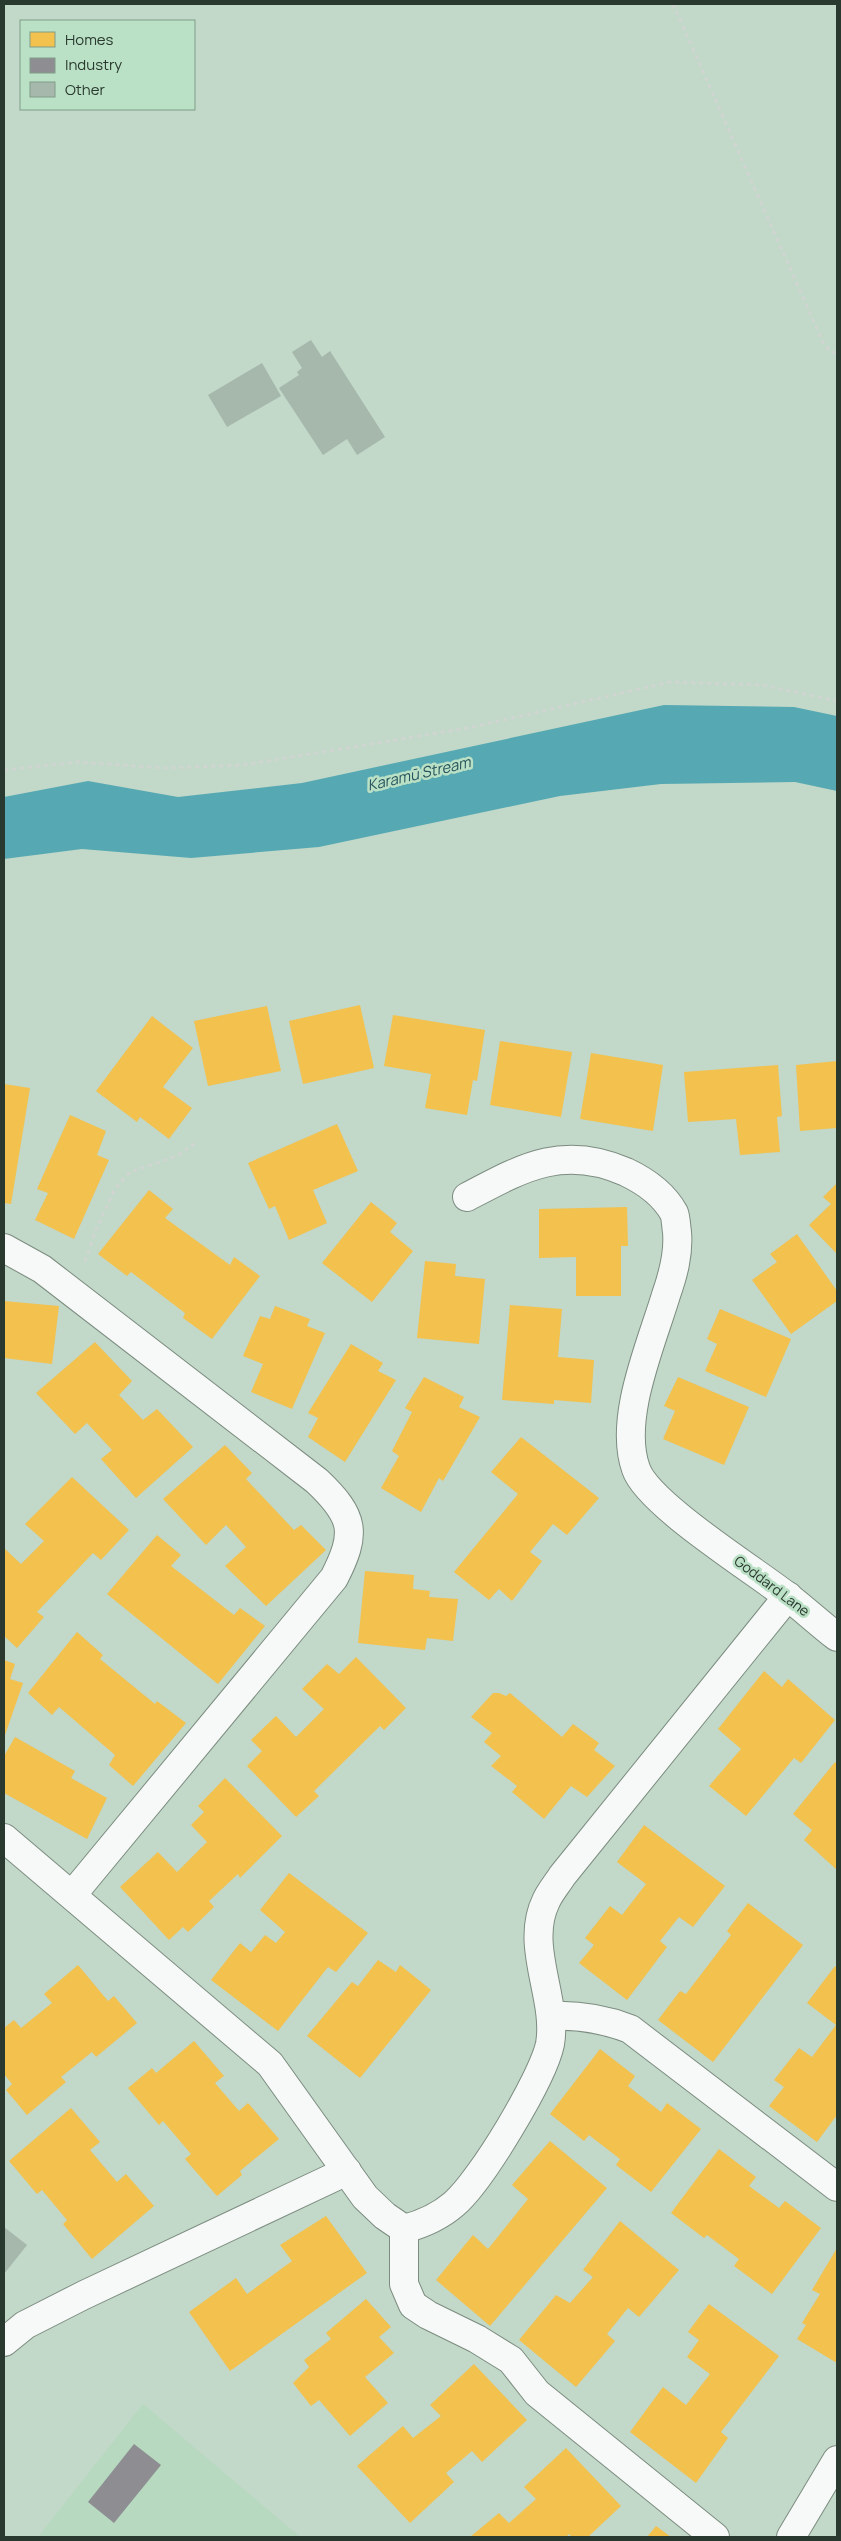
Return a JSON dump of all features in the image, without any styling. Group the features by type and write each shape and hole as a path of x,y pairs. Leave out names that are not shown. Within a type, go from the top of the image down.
{"street":[{"name":"Goddard Lane","path":"468,1197 513,1173 542,1162 574,1159 617,1168 645,1181 662,1197 675,1215 678,1246 672,1277 631,1411 631,1443 636,1470 654,1493 706,1537 788,1596 837,1637"},
{"path":"4,1248 42,1270 317,1481 338,1501 349,1527 348,1551 334,1578 72,1895"},
{"path":"4,1838 270,2064 365,2197 385,2216 404,2228 424,2224 455,2203 487,2163 536,2082 550,2045 552,2016 542,1970 538,1937 545,1902 562,1876 788,1596"},
{"path":"552,2016 606,2020 630,2029 837,2187"},
{"path":"4,2342 25,2325 84,2295 347,2171"},
{"path":"404,2228 404,2284 413,2304 428,2315 477,2339 511,2360 537,2393 715,2537"},
{"path":"791,2537 837,2460"}],"path":[{"path":"673,4 825,347 837,354"},
{"path":"4,770 78,762 166,768 243,765 468,728 670,682 762,685 837,701"},
{"path":"74,1294 97,1227 115,1189 130,1172 178,1156 198,1140"}],"shaded area":[{"path":"143,2404 300,2537 38,2537"}],"water":[{"name":"Karamū Stream","path":"664,705 794,707 837,716 837,791 795,782 661,784 560,796 319,847 191,858 82,849 4,859 4,797 88,781 178,797 302,783"}],"building: Homes":[{"path":"360,1005 374,1068 303,1084 289,1021"},
{"path":"267,1006 281,1071 208,1086 194,1021"},
{"path":"393,1015 485,1030 477,1081 473,1080 467,1115 425,1108 431,1074 384,1066"},
{"path":"152,1016 193,1048 163,1087 192,1108 169,1139 140,1117 137,1122 96,1091"},
{"path":"500,1041 572,1052 561,1117 490,1105"},
{"path":"591,1053 663,1065 653,1131 580,1119"},
{"path":"837,1061 837,1128 800,1131 796,1065"},
{"path":"778,1065 782,1116 777,1117 780,1152 740,1155 736,1119 688,1122 684,1072"},
{"path":"4,1084 30,1088 11,1204 4,1203"},
{"path":"70,1115 106,1131 97,1155 109,1160 74,1239 35,1220 48,1193 37,1189"},
{"path":"337,1124 358,1171 313,1190 327,1223 289,1240 275,1206 269,1209 248,1163"},
{"path":"837,1183 837,1254 809,1225 831,1204 823,1197"},
{"path":"149,1190 173,1209 165,1218 230,1265 234,1257 260,1276 212,1339 183,1318 185,1313 131,1272 127,1276 98,1254"},
{"path":"371,1202 397,1223 390,1232 413,1251 372,1302 322,1263"},
{"path":"627,1207 628,1246 621,1246 621,1296 576,1296 576,1257 539,1258 539,1209"},
{"path":"797,1234 837,1291 837,1301 791,1334 752,1280 777,1262 770,1254"},
{"path":"425,1261 456,1264 455,1276 485,1279 479,1344 417,1338"},
{"path":"4,1301 59,1306 52,1364 4,1358"},
{"path":"510,1305 562,1309 558,1357 594,1360 591,1403 554,1400 554,1404 502,1400"},
{"path":"275,1306 310,1319 307,1326 325,1333 292,1409 251,1392 263,1364 243,1356 260,1316 270,1319"},
{"path":"720,1309 791,1339 766,1397 705,1371 717,1344 707,1339"},
{"path":"95,1342 132,1381 119,1395 143,1420 157,1409 193,1447 136,1498 101,1459 112,1450 87,1423 75,1434 36,1393"},
{"path":"351,1344 383,1363 378,1371 396,1380 345,1462 308,1437 318,1418 308,1413"},
{"path":"424,1377 464,1397 459,1407 480,1417 443,1481 439,1478 421,1512 381,1488 399,1456 392,1451 412,1412 405,1408"},
{"path":"678,1377 749,1407 724,1465 663,1439 675,1411 664,1406"},
{"path":"521,1437 599,1498 567,1535 553,1524 530,1552 542,1561 512,1601 499,1589 489,1600 454,1572 518,1494 491,1472"},
{"path":"225,1445 252,1473 246,1479 294,1530 301,1525 326,1550 266,1606 225,1566 246,1547 226,1525 206,1545 163,1499"},
{"path":"72,1477 129,1530 101,1560 93,1553 37,1612 44,1617 17,1648 4,1636 4,1548 21,1564 44,1541 25,1524"},
{"path":"157,1535 181,1555 171,1566 234,1615 240,1608 265,1626 218,1684 107,1594"},
{"path":"365,1571 414,1575 413,1589 430,1591 429,1597 458,1599 453,1641 427,1638 425,1650 358,1643"},
{"path":"77,1632 103,1655 100,1659 155,1704 157,1701 186,1723 133,1786 109,1765 115,1755 59,1707 52,1715 28,1693"},
{"path":"356,1657 406,1708 384,1730 380,1726 314,1791 319,1796 296,1817 247,1766 262,1751 251,1740 276,1716 296,1737 324,1709 302,1689 327,1664 339,1674"},
{"path":"4,1660 15,1664 10,1679 23,1683 4,1738"},
{"path":"764,1671 782,1687 788,1679 835,1720 801,1763 794,1758 746,1816 709,1786 741,1749 718,1729"},
{"path":"493,1693 506,1696 510,1693 562,1737 573,1724 599,1743 594,1750 615,1766 587,1797 571,1786 544,1819 512,1792 517,1786 491,1766 501,1756 484,1742 492,1733 471,1717"},
{"path":"15,1737 75,1771 71,1778 107,1798 87,1839 4,1793 4,1756"},
{"path":"835,1762 837,1764 837,1870 804,1840 812,1830 793,1814"},
{"path":"225,1778 282,1836 240,1878 238,1874 209,1901 214,1907 188,1932 183,1927 169,1940 120,1887 158,1852 177,1872 207,1842 191,1825 204,1812 198,1806"},
{"path":"644,1825 725,1886 693,1927 679,1917 660,1941 667,1947 627,2000 579,1963 594,1945 585,1938 610,1906 622,1915 646,1884 617,1862"},
{"path":"289,1873 368,1933 336,1972 328,1967 278,2031 211,1980 240,1943 251,1952 265,1935 276,1943 285,1932 260,1910"},
{"path":"748,1903 803,1945 713,2062 658,2020 680,1991 686,1994 731,1935 727,1931"},
{"path":"378,1960 396,1972 400,1965 431,1990 360,2078 307,2036 352,1982 358,1986"},
{"path":"78,1965 108,2001 114,1996 137,2023 96,2057 92,2052 61,2077 66,2082 27,2115 6,2090 12,2084 4,2074 4,2028 14,2020 21,2028 52,2003 44,1994"},
{"path":"835,1966 837,1968 837,2115 817,2142 769,2106 784,2087 774,2080 799,2048 812,2057 836,2025 807,2003"},
{"path":"194,2041 224,2076 215,2083 239,2111 248,2103 279,2139 240,2171 242,2175 217,2196 185,2159 191,2154 163,2121 159,2125 128,2088 152,2068 156,2073"},
{"path":"600,2049 635,2076 628,2086 661,2112 667,2103 701,2129 651,2192 616,2165 620,2159 589,2135 584,2141 550,2114"},
{"path":"71,2108 100,2142 90,2150 117,2182 126,2174 154,2206 92,2259 63,2224 67,2220 42,2190 37,2194 9,2161"},
{"path":"550,2141 607,2188 490,2326 436,2280 473,2235 488,2249 528,2199 512,2185"},
{"path":"719,2149 756,2177 749,2186 779,2208 785,2201 821,2228 772,2294 734,2266 739,2259 707,2235 704,2238 671,2213"},
{"path":"326,2216 367,2273 230,2371 189,2312 236,2278 247,2294 292,2261 280,2245"},
{"path":"620,2221 679,2270 639,2317 628,2308 607,2334 615,2341 576,2387 519,2340 556,2295 570,2303 593,2277 583,2270"},
{"path":"837,2248 837,2363 797,2339 806,2325 802,2323 820,2294 812,2290"},
{"path":"366,2299 391,2327 379,2337 394,2353 365,2377 388,2403 350,2436 319,2400 311,2406 293,2383 309,2367 304,2360 331,2339 326,2333"},
{"path":"709,2304 779,2356 721,2432 728,2438 696,2483 630,2432 663,2387 686,2405 710,2374 687,2357 699,2340 688,2332"},
{"path":"474,2364 527,2420 482,2462 472,2451 446,2473 454,2482 410,2523 357,2466 403,2426 413,2438 441,2416 430,2405"},
{"path":"566,2448 621,2506 588,2537 572,2537 569,2534 566,2537 470,2537 499,2513 509,2523 536,2499 524,2487"},
{"path":"656,2526 671,2537 647,2537"}],"building: Industry":[{"path":"134,2444 161,2465 114,2523 88,2502"}],"building: Other":[{"path":"311,340 322,357 330,351 385,437 357,455 347,439 323,455 279,388 299,375 297,372 302,368 292,352"},
{"path":"262,363 281,396 227,427 208,395"},
{"path":"4,2227 27,2245 4,2274"}]}
